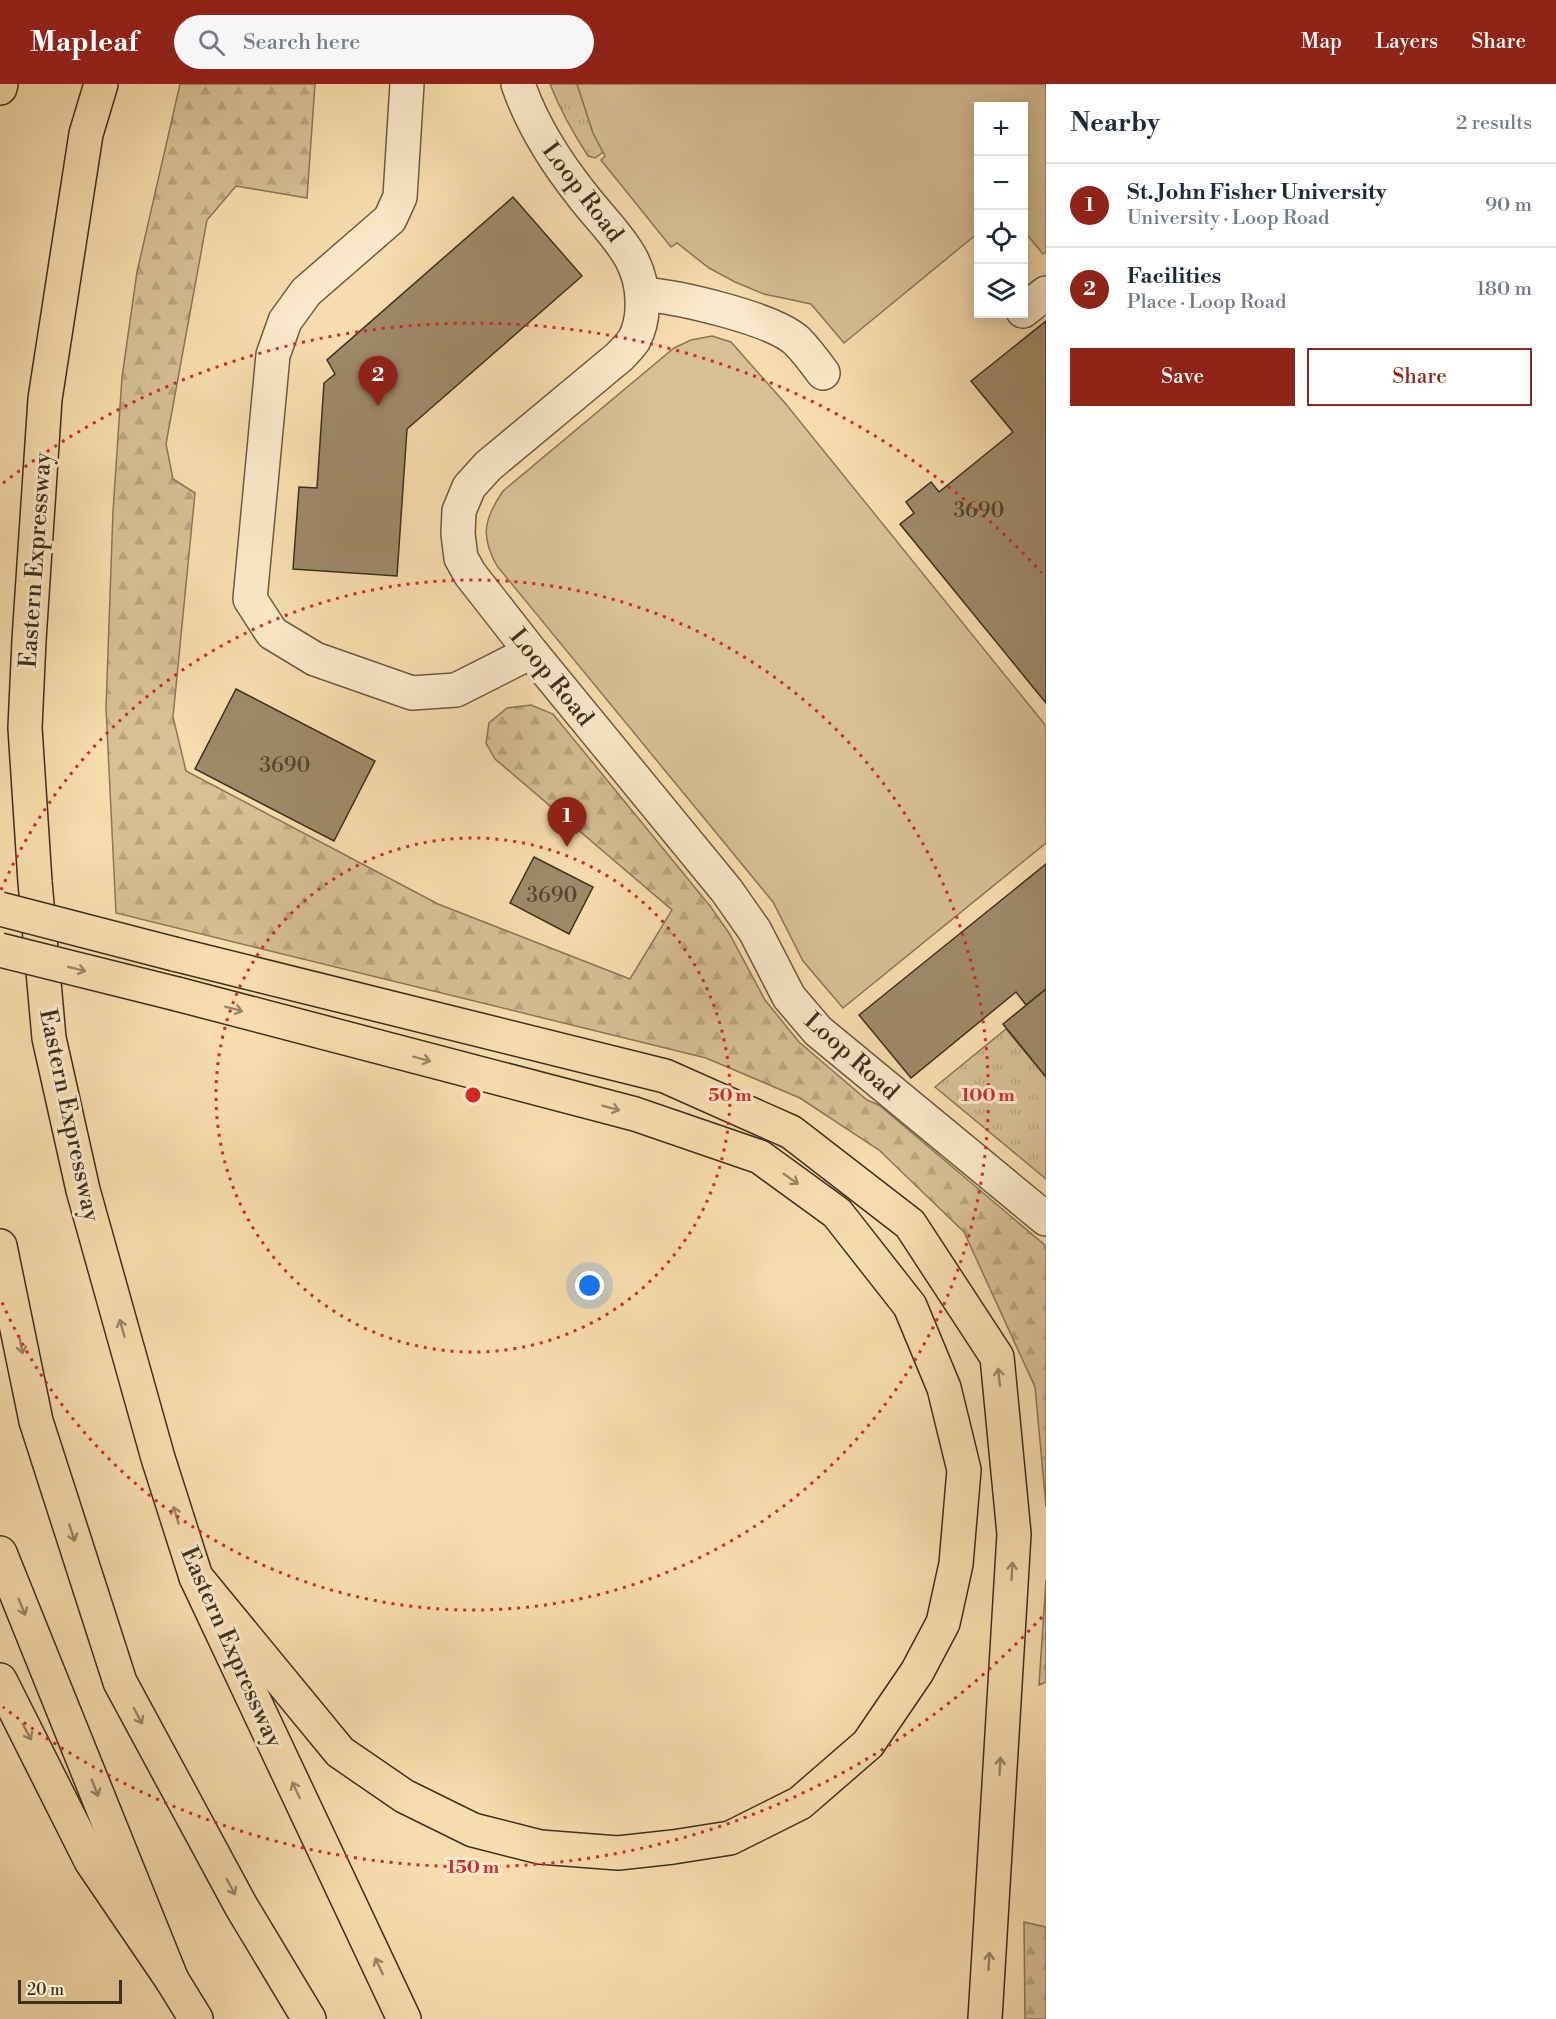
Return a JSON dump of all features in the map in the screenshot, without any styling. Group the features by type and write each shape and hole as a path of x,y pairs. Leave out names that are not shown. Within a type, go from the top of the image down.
{"highway":[{"name":"Eastern Expressway","path":"101,84 86,134 45,399 26,717 27,764 49,1038 83,1190 158,1458 196,1577 404,2019"},
{"path":"0,909 665,1076 791,1132 910,1224 997,1357 1014,1534 985,2019"},
{"path":"0,950 635,1114 760,1157 837,1213 910,1306 944,1388 964,1470 956,1564 943,1623 916,1672 868,1744 800,1803 730,1838 673,1847 618,1853 540,1847 473,1830 404,1796 340,1752 196,1577"},
{"path":"0,1246 36,1420 120,1682 241,1906 309,2019"},
{"path":"0,1553 172,1980"},
{"path":"0,1680 91,1861 196,2019"}],"street":[{"path":"408,84 400,197 390,219 306,292 285,321 273,355 250,599 272,633 315,659 412,693 456,690 531,652"},
{"name":"Loop Road","path":"518,84 525,105 544,143 581,194 628,251 639,270 643,294 642,316 635,338 619,357 488,466 469,487 459,511 458,534 461,558 470,574 531,652 727,891 754,931 789,997 818,1030 1046,1219"},
{"path":"1028,308 1046,293"},
{"path":"643,294 668,297 767,323 795,340 823,373"}],"green space":[{"path":"180,84 315,84 307,198 236,186 207,220 166,444 173,479 195,493 173,717 186,771 438,904 630,979 672,910 495,759 486,743 489,723 507,708 531,705 553,714 710,906 729,933 765,1000 799,1042 867,1100 879,1105 1046,1246 1046,1507 1035,1387 964,1232 879,1150 800,1098 706,1058 116,913 106,708 113,511 122,377 137,272"},
{"path":"550,84 577,84 593,133 603,152 595,158 588,156 577,139"},
{"path":"577,84 1046,84 1046,252 1043,254 1028,236 1028,102 974,102 974,236 844,343 811,304 764,294 709,268 677,243 671,247 601,160 605,156 593,133"},
{"path":"712,336 731,342 785,403 1046,726 1046,843 843,1008 803,961 773,902 497,566 486,536 488,519 503,491 674,348 691,340"},
{"path":"1006,1029 1046,1077 1046,1179 935,1087"},
{"path":"1046,1580 1046,1682 1039,1685"},
{"path":"1024,1922 1046,1927 1046,2019 1025,2019"}],"building":[{"path":"513,197 582,276 407,429 397,576 293,569 299,487 317,488 324,383 335,374 327,360"},
{"path":"1046,321 1046,703 900,524 914,513 906,502 931,482 939,492 1013,432 971,381"},
{"path":"236,689 375,761 334,841 195,769"},
{"path":"534,857 593,887 569,934 510,903"},
{"path":"1046,864 1046,989 1026,1005 1016,992 911,1078 859,1015"},
{"path":"1046,989 1046,1077 1003,1024"}],"place":[{"name":"Facilities","path":"378,406"},
{"name":"St. John Fisher University","path":"567,847"}]}
